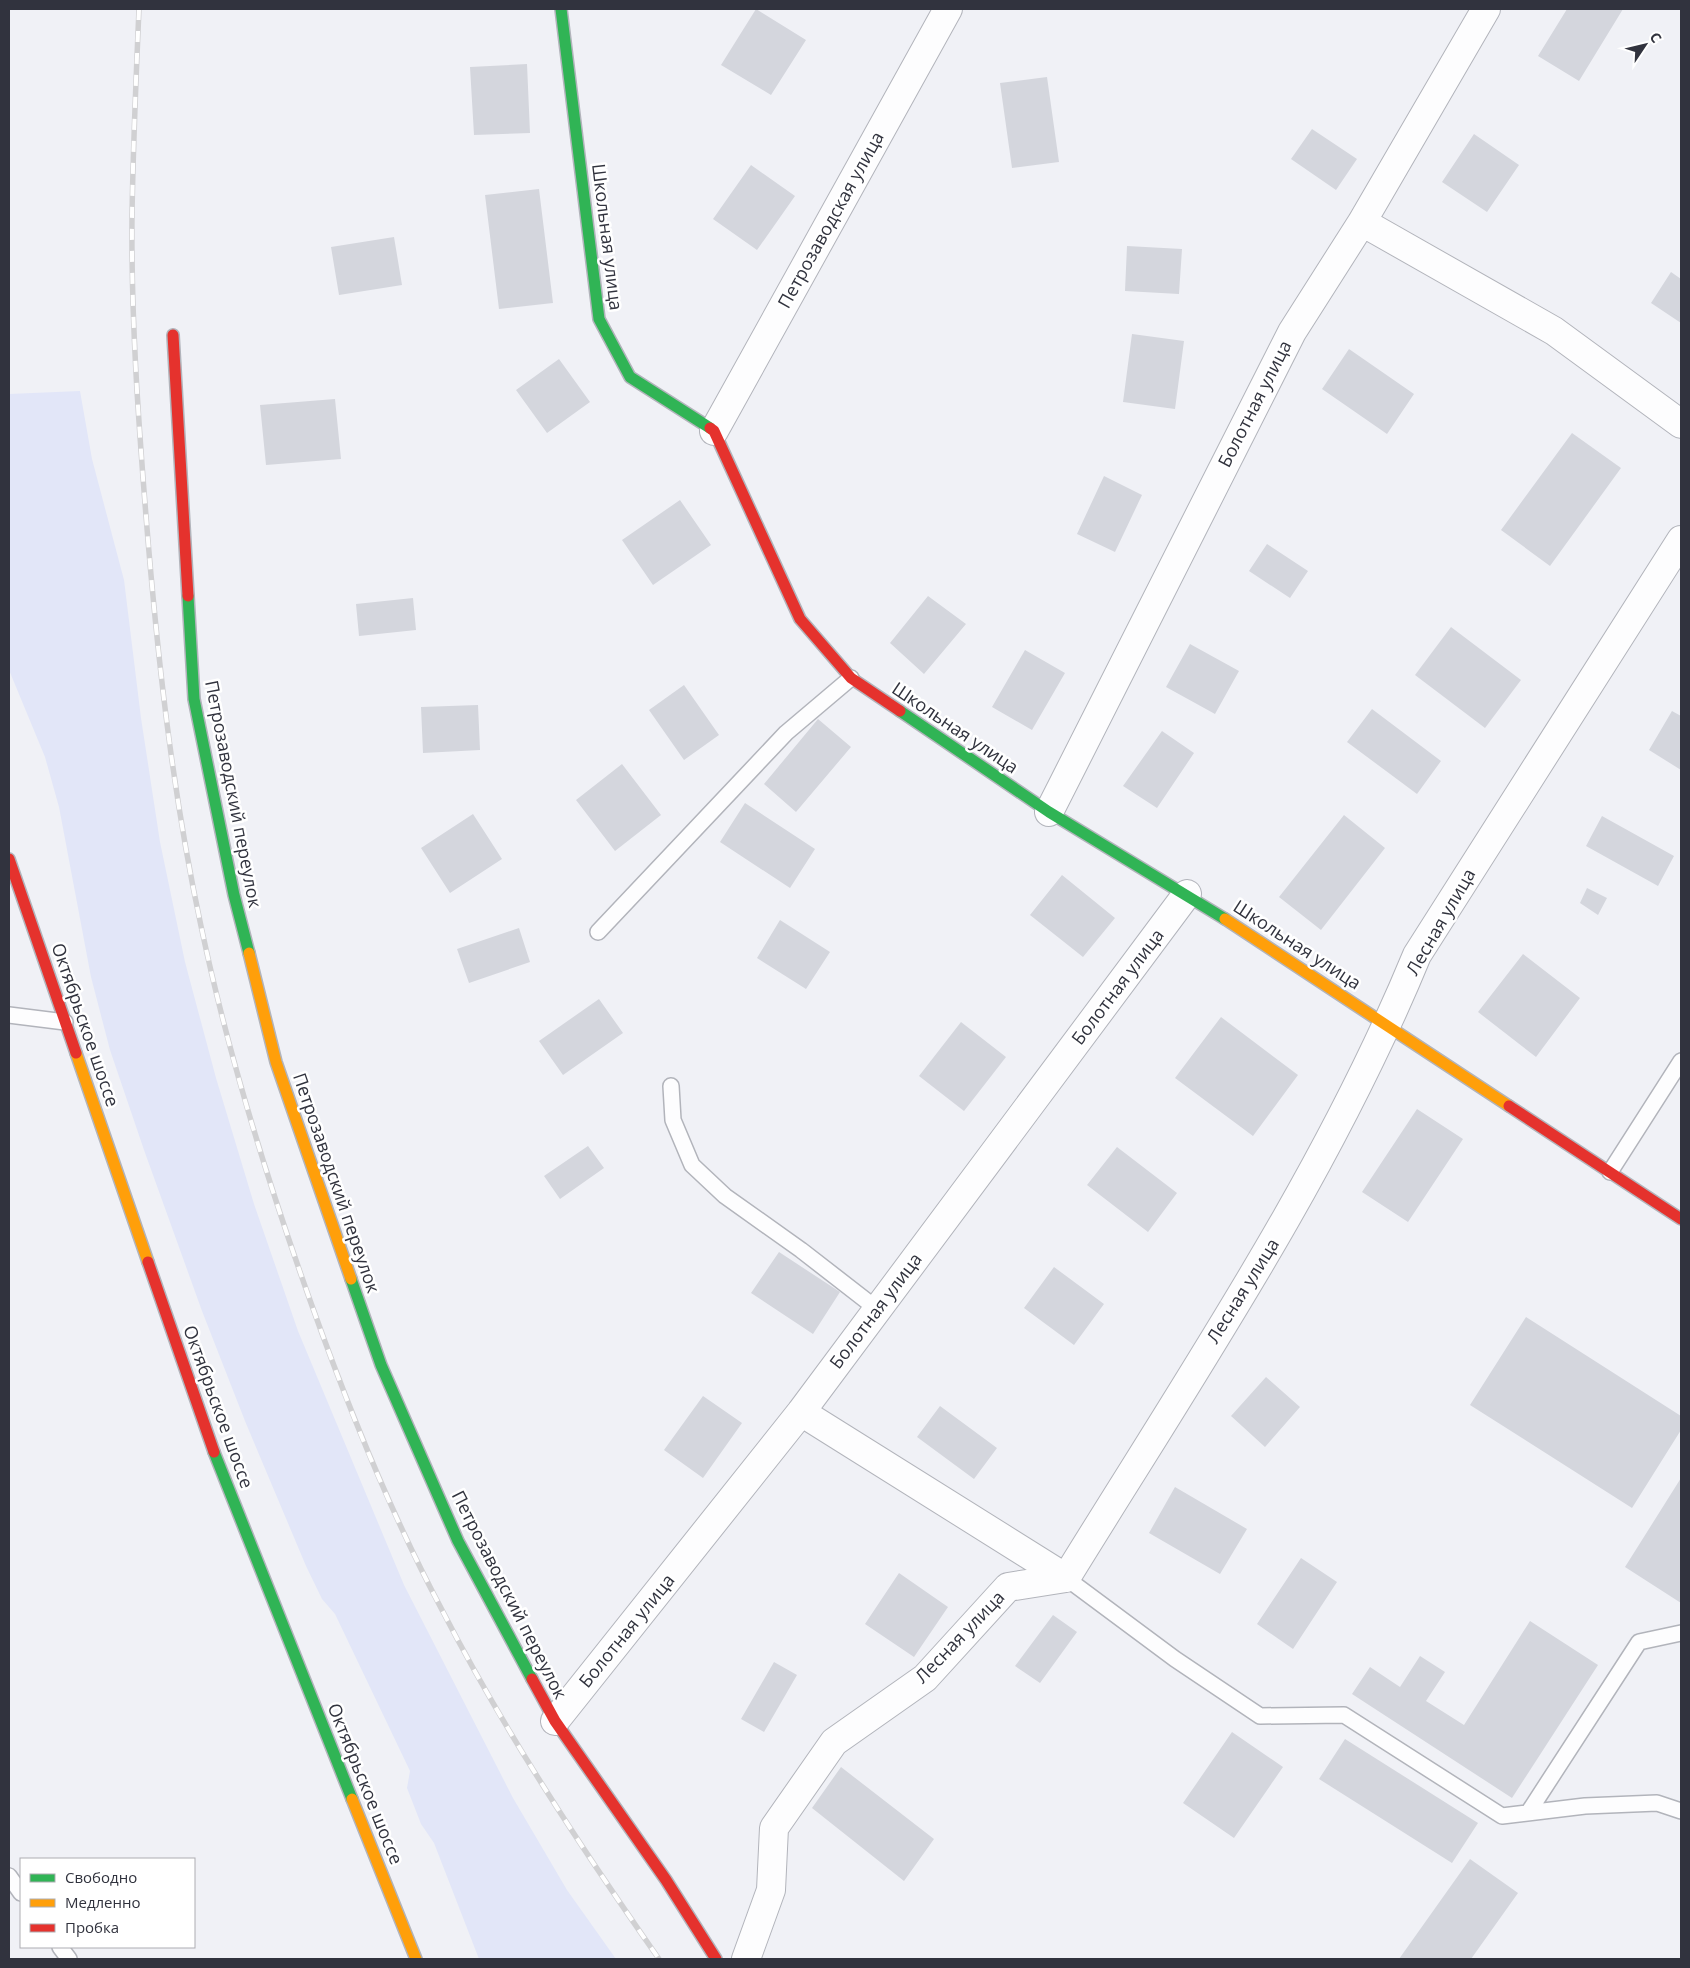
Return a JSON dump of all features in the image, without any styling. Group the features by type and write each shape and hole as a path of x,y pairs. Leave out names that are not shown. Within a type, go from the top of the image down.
{"street":[{"name":"Школьная улица","path":"562,9 600,319 630,378 714,431 800,620 851,678 1049,812 1187,894 1681,1219"},
{"name":"Петрозаводская улица","path":"714,431 948,9"},
{"name":"Болотная улица","path":"1049,812 1292,332 1362,222 1486,9"},
{"path":"1362,222 1554,331 1681,424"},
{"name":"Петрозаводский переулок","path":"173,335 194,699 234,895 276,1062 385,1374 458,1541 555,1721 666,1880 716,1959"},
{"name":"Лесная улица","path":"746,1959 771,1890 774,1828 834,1742 925,1678 1008,1587 1066,1578 1289,1217 1388,1026 1418,954 1681,540"},
{"name":"Октябрьское шоссе","path":"9,859 209,1439 416,1959"},
{"name":"Болотная улица","path":"555,1721 801,1412 1187,894"},
{"path":"801,1412 1066,1578"}],"lane":[{"path":"598,932 786,733 851,678"},
{"path":"9,1016 65,1022"},
{"path":"1610,1172 1681,1061"},
{"path":"671,1086 672,1120 692,1165 725,1196 801,1250 878,1309"},
{"path":"1066,1578 1175,1659 1260,1716 1344,1715 1502,1816 1585,1806 1657,1803 1681,1812"},
{"path":"1528,1813 1638,1642 1681,1633"},
{"path":"9,1876 20,1892"},
{"path":"61,1948 69,1959"}],"shaded area":[{"path":"80,391 92,459 124,580 141,718 160,842 185,962 216,1078 254,1204 298,1331 404,1585 513,1798 567,1890 616,1959 479,1959 434,1843 421,1824 407,1788 410,1771 335,1614 322,1599 306,1566 245,1421 202,1311 144,1150 110,1050 91,977 59,807 45,757 9,670 9,394"}],"building":[{"path":"756,9 806,40 771,95 721,65"},
{"path":"1567,9 1623,9 1579,81 1538,56"},
{"path":"527,64 530,133 474,135 470,67"},
{"path":"1047,77 1059,162 1012,168 1000,83"},
{"path":"1312,129 1357,159 1336,190 1291,159"},
{"path":"1474,134 1519,165 1487,212 1442,182"},
{"path":"751,165 795,196 757,250 713,219"},
{"path":"539,189 553,303 499,309 485,195"},
{"path":"394,237 402,285 339,295 331,247"},
{"path":"1127,246 1182,249 1179,294 1125,291"},
{"path":"1671,272 1681,279 1681,323 1651,303"},
{"path":"1132,334 1184,341 1175,409 1123,402"},
{"path":"1349,349 1414,394 1387,434 1322,389"},
{"path":"559,359 590,402 547,433 516,390"},
{"path":"335,399 341,459 266,465 260,405"},
{"path":"1572,433 1621,468 1550,566 1501,530"},
{"path":"1104,476 1142,495 1115,552 1077,534"},
{"path":"680,500 711,545 653,585 622,540"},
{"path":"1267,544 1308,571 1290,598 1249,571"},
{"path":"928,596 966,624 924,674 890,643"},
{"path":"413,598 416,630 359,636 356,604"},
{"path":"1451,627 1521,680 1485,728 1415,675"},
{"path":"1190,644 1239,671 1215,714 1166,687"},
{"path":"1025,650 1065,673 1032,730 992,707"},
{"path":"684,685 719,735 684,760 649,710"},
{"path":"478,705 480,750 423,753 421,707"},
{"path":"1372,709 1441,761 1417,794 1347,742"},
{"path":"1672,711 1681,716 1681,770 1649,750"},
{"path":"818,719 851,747 796,812 764,784"},
{"path":"1162,731 1194,753 1157,808 1123,786"},
{"path":"622,764 661,815 615,851 576,800"},
{"path":"745,803 815,849 790,888 720,842"},
{"path":"473,814 502,859 450,893 421,848"},
{"path":"1344,815 1385,848 1321,930 1279,897"},
{"path":"1602,816 1674,856 1658,886 1586,846"},
{"path":"1062,875 1115,918 1083,957 1030,915"},
{"path":"1587,888 1607,898 1598,915 1580,903"},
{"path":"780,920 830,952 806,989 757,958"},
{"path":"519,928 530,962 469,983 457,949"},
{"path":"1523,954 1580,998 1536,1057 1478,1012"},
{"path":"599,999 623,1033 563,1075 539,1041"},
{"path":"1221,1017 1298,1075 1253,1136 1175,1078"},
{"path":"961,1022 1006,1057 964,1111 919,1076"},
{"path":"1417,1109 1463,1139 1408,1222 1362,1192"},
{"path":"588,1146 604,1168 560,1199 544,1176"},
{"path":"1117,1147 1177,1193 1148,1232 1087,1185"},
{"path":"779,1252 840,1292 813,1334 751,1293"},
{"path":"1054,1267 1104,1304 1074,1345 1024,1308"},
{"path":"1526,1317 1681,1416 1681,1430 1632,1508 1470,1405"},
{"path":"1266,1377 1300,1407 1265,1447 1231,1416"},
{"path":"703,1396 742,1423 703,1478 664,1450"},
{"path":"940,1406 997,1448 974,1479 917,1437"},
{"path":"1681,1478 1681,1603 1625,1567"},
{"path":"1175,1487 1247,1529 1220,1574 1149,1533"},
{"path":"1301,1558 1337,1582 1293,1649 1257,1624"},
{"path":"899,1573 948,1607 914,1657 865,1624"},
{"path":"1053,1615 1077,1632 1040,1683 1015,1666"},
{"path":"1530,1621 1598,1665 1512,1798 1352,1694 1370,1667 1400,1687 1420,1656 1445,1672 1426,1701 1464,1725"},
{"path":"774,1662 797,1675 764,1732 741,1719"},
{"path":"1232,1732 1283,1767 1234,1838 1183,1803"},
{"path":"1345,1739 1478,1823 1452,1863 1319,1779"},
{"path":"841,1767 934,1839 904,1881 812,1808"},
{"path":"1470,1859 1518,1893 1471,1959 1399,1959"}],"railway":[{"path":"139,9 133,164 132,254 140,441 146,516 155,619 174,773 201,926 223,1022 264,1163 311,1303 370,1458 404,1534 465,1654 517,1743 600,1874 659,1959"}],"traffic: fast":[{"path":"561,9 599,319 630,377 710,428"},
{"path":"188,596 194,699 234,895 249,953"},
{"path":"900,711 1049,812 1225,919"},
{"path":"351,1279 381,1365 458,1541 532,1679"},
{"path":"214,1452 352,1799"}],"traffic: slow":[{"path":"1225,919 1509,1106"},
{"path":"249,953 276,1062 351,1279"},
{"path":"76,1053 148,1262"},
{"path":"352,1799 416,1959"}],"traffic: jam":[{"path":"173,335 188,596"},
{"path":"710,428 714,431 800,619 851,678 900,711"},
{"path":"9,859 76,1053"},
{"path":"1509,1106 1681,1219"},
{"path":"148,1262 214,1452"},
{"path":"532,1679 555,1721 666,1880 716,1959"}]}
